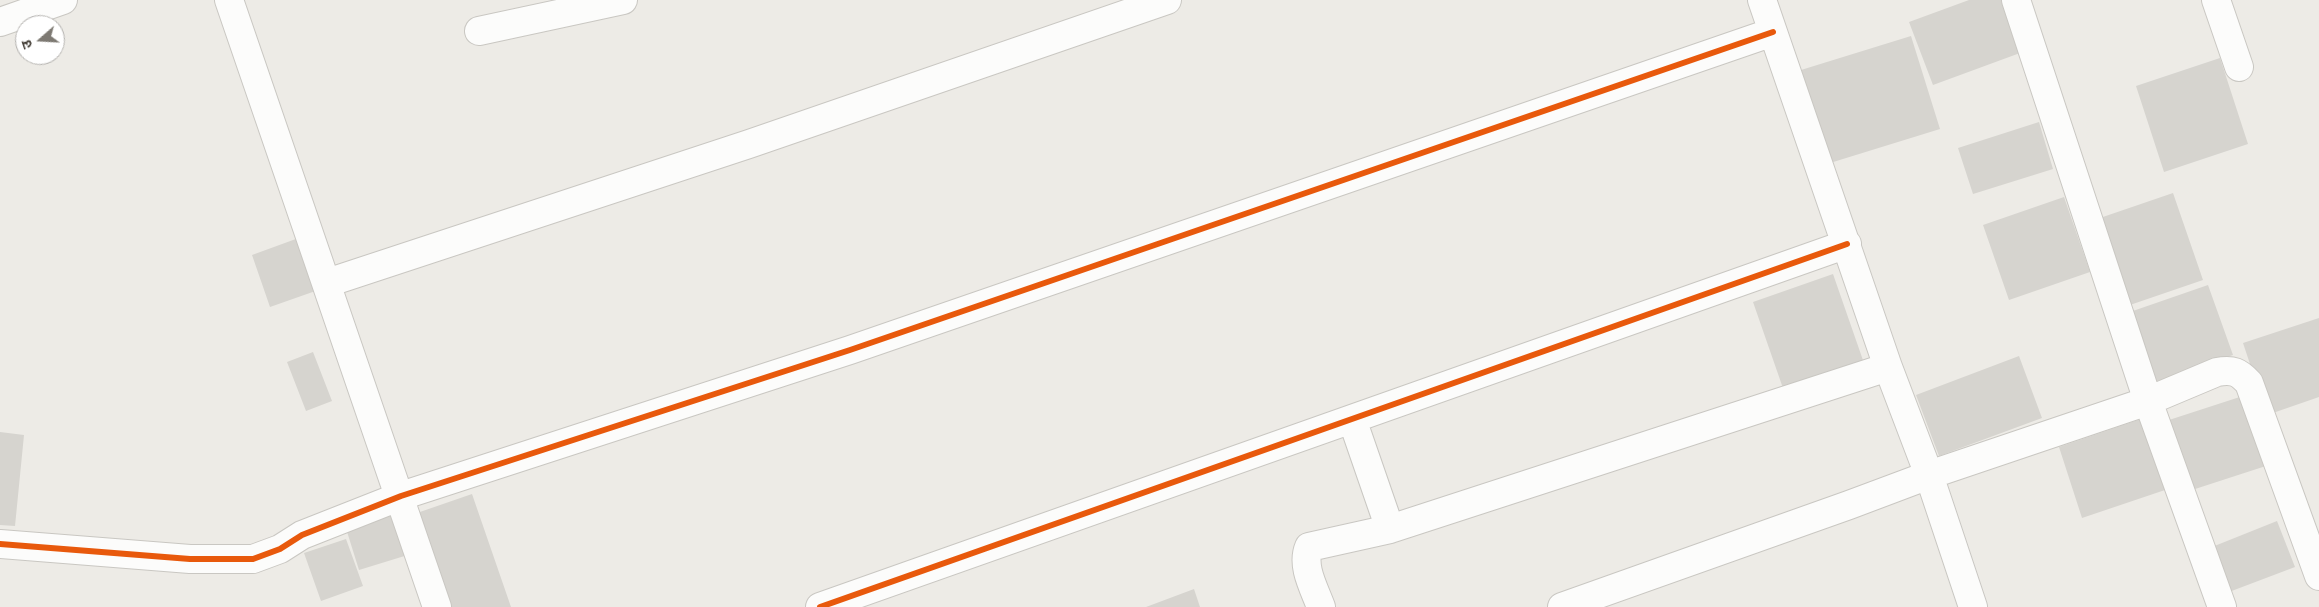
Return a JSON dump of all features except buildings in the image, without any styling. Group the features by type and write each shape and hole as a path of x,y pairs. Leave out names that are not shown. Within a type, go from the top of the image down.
{"street":[{"path":"0,22 64,0"},
{"path":"229,0 438,607"},
{"path":"479,31 623,0"},
{"path":"327,283 749,144 1167,0"},
{"path":"1762,0 1888,367 1929,474 1973,607"},
{"path":"2016,0 2148,401 2222,607"},
{"path":"2216,0 2239,67"},
{"path":"0,544 190,560 253,559 280,549 302,534 401,496 850,350 1773,32"},
{"path":"820,607 1847,244"},
{"path":"1320,607 1307,569 1305,557 1308,547 1390,529 1888,367"},
{"path":"1562,607 1849,505 1929,474 2148,401 2217,372 2229,369 2239,373 2249,383 2319,576"},
{"path":"1352,419 1390,529"}],"cycle path":[{"path":"0,544 190,559 253,559 280,549 302,535 401,496 850,350 1773,32"},
{"path":"820,607 1847,244"}]}
